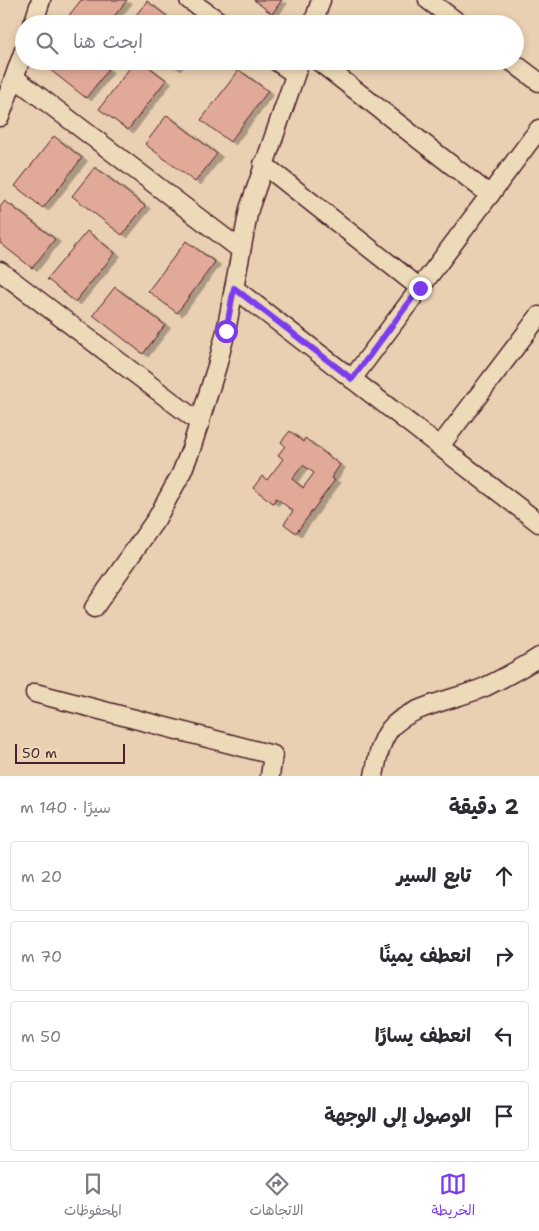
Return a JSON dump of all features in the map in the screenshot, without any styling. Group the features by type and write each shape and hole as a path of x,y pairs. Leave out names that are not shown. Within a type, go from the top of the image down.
{"street":[{"path":"36,15 41,0"},
{"path":"189,0 210,15"},
{"path":"316,15 321,0"},
{"path":"428,0 448,15"},
{"path":"0,118 17,70"},
{"path":"94,608 169,496 188,457 200,423 226,331 248,209 297,70"},
{"path":"330,70 490,195"},
{"path":"523,70 539,82"},
{"path":"14,78 241,250"},
{"path":"352,379 539,129"},
{"path":"263,164 420,288"},
{"path":"0,271 200,423"},
{"path":"234,288 440,446 536,516"},
{"path":"440,446 539,316"},
{"path":"374,776 385,736 400,720 427,707 485,687 539,657"},
{"path":"35,693 273,755 270,776"}],"building":[{"path":"81,0 127,0 115,15 69,15"},
{"path":"254,0 282,0 272,14"},
{"path":"147,1 165,15 136,15"},
{"path":"50,70 108,70 86,98"},
{"path":"128,70 153,70 166,80 128,130 99,109"},
{"path":"239,70 268,91 230,142 201,120"},
{"path":"167,115 217,154 195,182 145,144"},
{"path":"54,136 82,158 43,208 15,186"},
{"path":"95,167 145,206 122,235 72,196"},
{"path":"5,201 55,239 32,268 0,243 0,207"},
{"path":"87,231 115,253 75,302 47,279"},
{"path":"186,241 215,262 177,313 148,291"},
{"path":"115,287 165,325 143,354 93,315"},
{"path":"290,431 303,442 305,438 340,465 331,478 335,480 296,533 284,524 293,511 276,498 273,503 253,488 262,476 267,480 283,459 278,455 285,446 281,442","holes":["303,465 314,473 303,488 292,479"]}],"route":[{"path":"226,331 234,288 352,379 420,288"}]}
